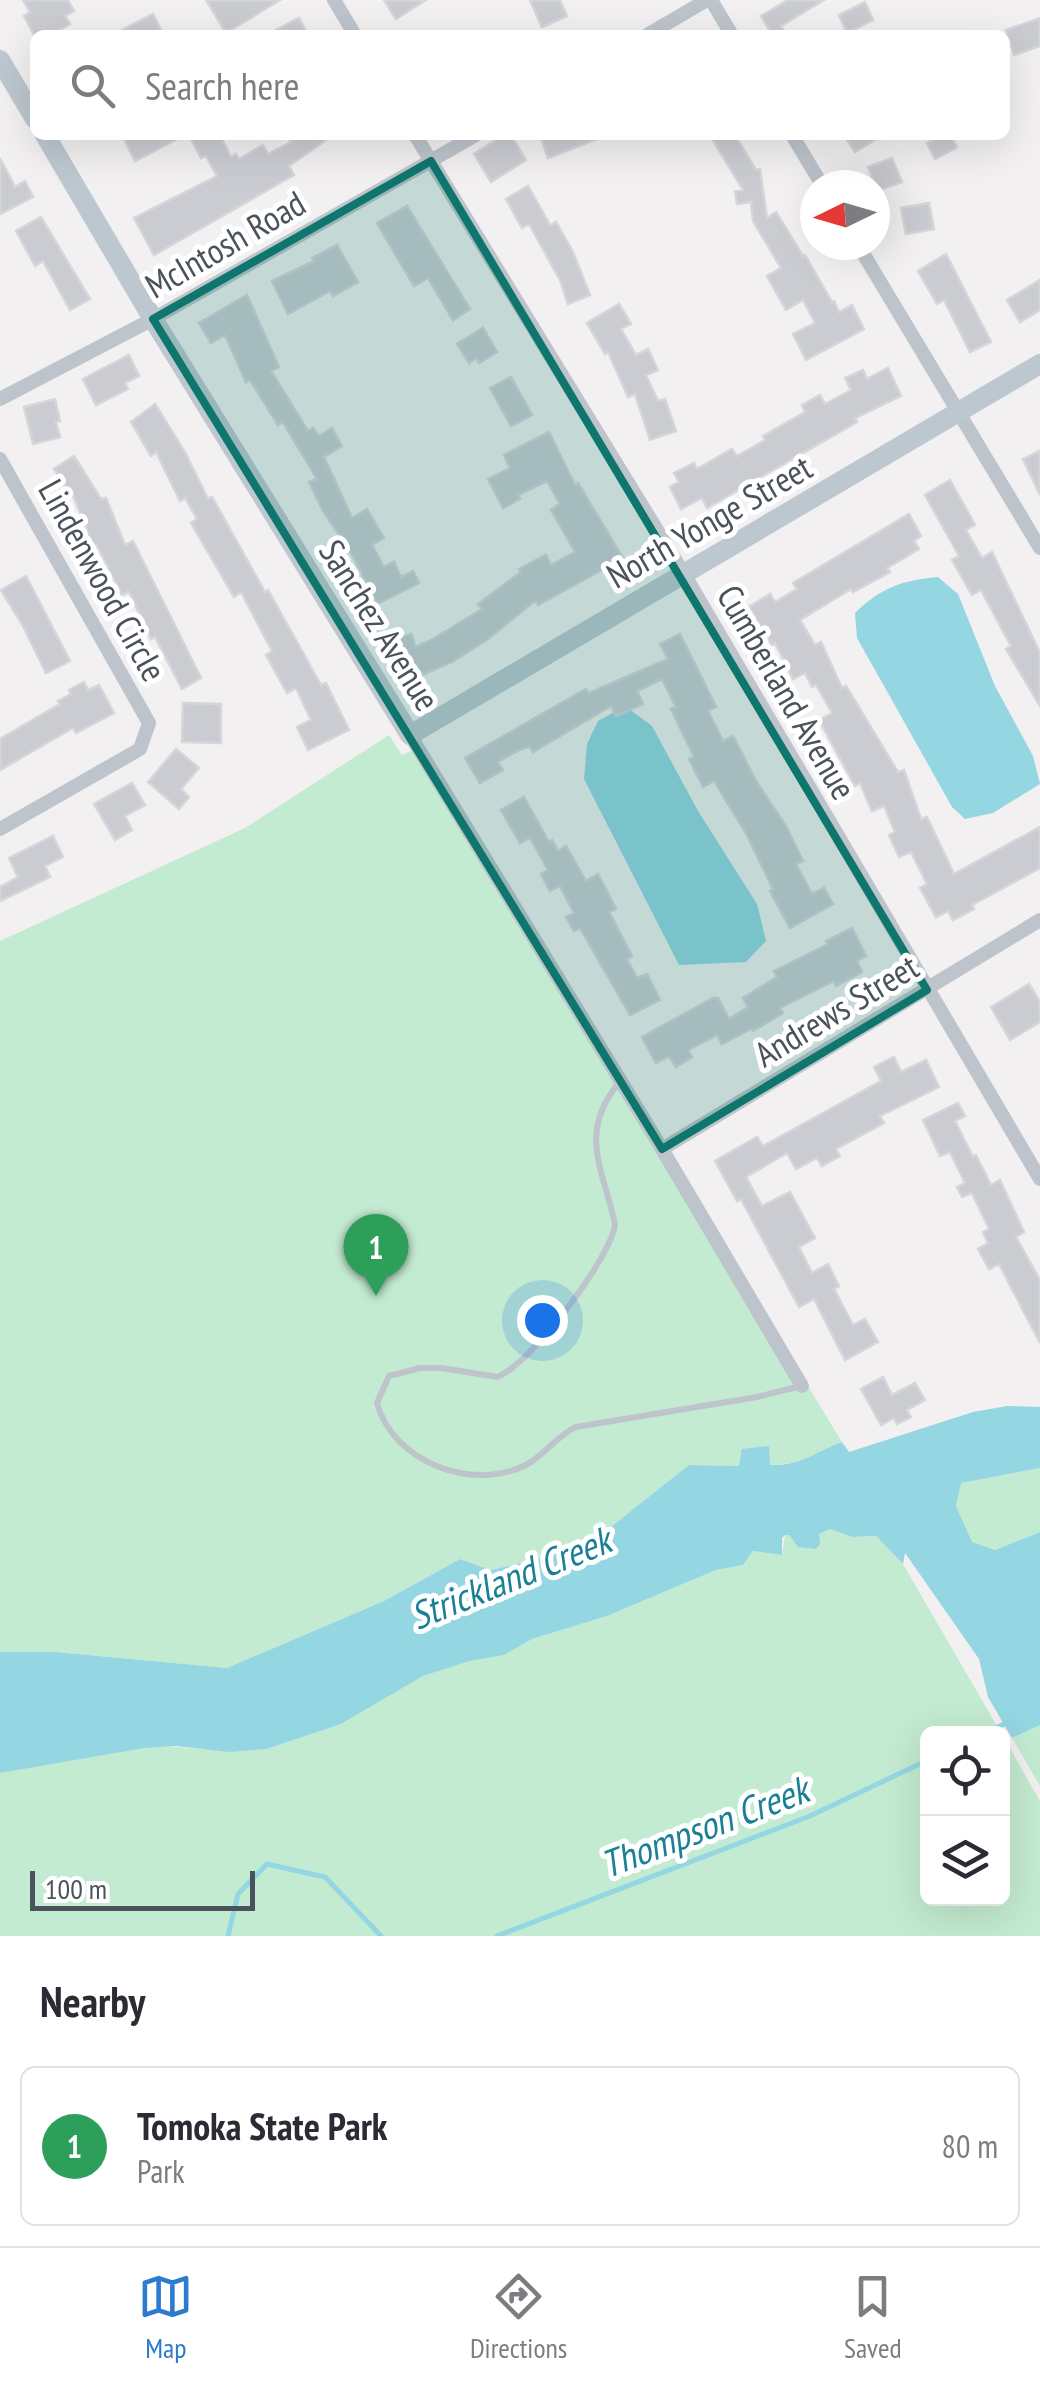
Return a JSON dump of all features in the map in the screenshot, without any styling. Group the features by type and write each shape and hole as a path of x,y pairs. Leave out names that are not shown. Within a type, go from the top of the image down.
{"street":[{"path":"334,0 352,30"},
{"path":"656,30 709,0 729,30"},
{"path":"0,60 30,111"},
{"name":"Sanchez Avenue","path":"47,140 662,1149 802,1386"},
{"name":"Cumberland Avenue","path":"419,140 684,574 1040,1179"},
{"name":"McIntosh Road","path":"0,399 153,319 467,140"},
{"path":"795,140 813,170"},
{"path":"867,260 1040,548"},
{"name":"North Yonge Street","path":"410,735 1040,364"},
{"name":"Lindenwood Circle","path":"0,459 148,723 140,749 0,829"},
{"name":"Andrews Street","path":"662,1149 1040,920"}],"lane":[{"path":"620,1081 602,1107 594,1136 616,1224 587,1279 552,1330 508,1374 498,1377 420,1368 388,1376 377,1403 386,1426 400,1444 426,1461 466,1475 487,1476 524,1466 564,1432 576,1427 802,1386"}],"highlighted area":[{"path":"431,161 927,990 662,1149 153,319"}],"green space":[{"path":"389,735 402,755 418,748 842,1442 800,1461 782,1464 770,1465 768,1446 740,1466 689,1465 603,1533 545,1557 491,1570 460,1559 384,1601 227,1668 56,1652 0,1652 0,941 245,828"},
{"path":"1040,1468 1040,1532 995,1550 972,1543 956,1506 960,1483"},
{"path":"830,1529 852,1537 876,1536 903,1564 997,1726 920,1726 920,1906 1010,1906 1010,1748 1040,1801 1040,1936 0,1936 0,1773 124,1749 199,1749 341,1724 423,1676 504,1655 532,1639 607,1616 716,1570 743,1565 753,1551 782,1555 785,1535 793,1541"},
{"path":"1040,1725 1040,1786 1012,1738"}],"water":[{"path":"938,577 958,594 995,686 1033,756 1040,784 993,813 965,819 952,807 857,638 855,613 874,597 903,583"},
{"path":"625,706 652,726 698,811 757,904 766,941 746,962 679,965 584,779 587,744 598,721"},
{"name":"Strickland Creek","path":"1007,1406 1040,1407 1040,1468 961,1483 956,1506 972,1542 995,1550 1040,1532 1040,1725 1012,1738 1010,1726 1005,1726 988,1697 979,1659 905,1553 903,1564 876,1536 852,1537 830,1529 819,1534 816,1549 798,1547 785,1535 782,1555 753,1551 743,1565 716,1570 607,1616 532,1639 504,1655 423,1676 341,1724 266,1749 229,1752 177,1746 144,1748 0,1773 0,1652 56,1652 227,1668 384,1601 460,1559 491,1570 545,1557 603,1533 689,1465 739,1466 742,1449 769,1446 770,1465 791,1463 842,1442 849,1452 973,1412"}],"building":[{"path":"23,0 68,0 74,11 65,16 70,24 60,30 31,30 24,16 30,12"},
{"path":"206,0 280,0 231,30 224,30"},
{"path":"384,0 426,0 396,19"},
{"path":"530,0 560,0 567,16 542,27"},
{"path":"788,0 824,0 781,26 783,30 769,30 761,16"},
{"path":"865,2 873,20 846,30 839,15"},
{"path":"153,14 161,30 122,30"},
{"path":"299,18 305,30 276,30"},
{"path":"1040,18 1040,46 1014,55 1010,30 1006,30"},
{"path":"124,140 175,140 135,161"},
{"path":"192,140 222,140 231,157 236,154 239,159 263,145 268,154 290,140 326,140 289,166 294,175 154,255 134,218 217,176 206,156 201,158"},
{"path":"495,140 514,140 526,160 491,182 474,154"},
{"path":"542,140 595,140 548,158"},
{"path":"713,140 738,140 756,170 760,169 767,218 776,212 800,251 800,260 808,260 839,312 852,305 864,329 806,360 793,334 815,323 803,300 786,310 767,276 781,268 753,221 751,202 737,204 735,191 743,190"},
{"path":"847,140 875,140 855,152"},
{"path":"953,140 957,147 935,159 927,143"},
{"path":"0,158 15,187 25,181 33,197 0,214"},
{"path":"892,158 902,182 890,186 890,170 868,167"},
{"path":"528,186 550,225 556,222 590,295 568,304 560,280 529,224 522,228 506,199"},
{"path":"929,203 934,229 906,234 901,208"},
{"path":"407,206 470,309 453,320 428,278 414,286 377,223"},
{"path":"41,217 90,299 70,310 43,261 35,266 16,231"},
{"path":"337,245 358,282 333,296 330,291 288,314 272,281"},
{"path":"946,254 991,342 970,352 944,300 937,304 918,271"},
{"path":"1040,280 1040,310 1020,322 1007,300"},
{"path":"247,295 279,367 271,371 308,431 313,428 319,436 332,428 342,446 324,457 352,518 367,509 384,538 372,545 384,567 394,562 401,577 413,571 419,583 377,604 353,556 323,511 309,482 317,479 283,422 278,425 250,380 246,382 225,335 211,343 199,323"},
{"path":"619,304 631,324 621,329 636,355 648,349 658,370 646,375 658,401 665,399 676,431 650,440 635,394 628,397 608,352 605,354 587,323"},
{"path":"483,328 497,352 479,363 476,358 469,363 457,344"},
{"path":"129,355 139,376 125,383 128,389 96,405 83,379"},
{"path":"888,368 901,396 855,418 857,422 707,508 702,498 681,509 670,487 679,482 674,473 694,463 697,469 732,449 737,456 805,412 802,405 820,395 825,404 851,390 845,378 863,370 867,379"},
{"path":"511,377 532,415 511,426 490,388"},
{"path":"55,399 60,437 33,444 24,407"},
{"path":"155,404 321,685 326,683 349,730 308,750 297,727 311,720 296,688 287,693 266,655 272,651 241,592 234,597 191,523 197,519 185,498 180,501 156,452 151,456 131,422"},
{"path":"549,432 575,485 578,483 623,558 538,605 536,600 452,662 407,681 391,642 411,634 416,647 433,639 482,609 478,604 521,572 519,569 546,555 551,565 575,552 551,510 560,504 547,481 518,495 520,499 503,508 488,479 510,468 504,455"},
{"path":"1040,451 1040,495 1023,459"},
{"path":"74,456 101,499 106,498 125,545 133,541 201,678 182,689 155,637 151,639 129,592 122,595 96,544 93,545 73,495 54,469"},
{"path":"950,480 975,525 966,530 982,558 992,552 1040,653 1040,706 1006,649 1011,646 981,590 972,595 952,560 959,556 925,495"},
{"path":"909,514 921,536 914,541 919,549 887,568 890,572 853,592 851,589 800,620 815,645 821,642 842,688 846,686 898,772 904,770 921,819 927,817 954,874 1040,827 1040,868 972,905 974,909 953,920 948,911 936,917 920,888 927,884 911,852 899,857 889,835 895,832 884,806 872,811 860,783 855,786 819,720 832,713 816,685 812,687 805,673 793,679 775,643 772,645 749,607 770,594 775,602 797,589 793,583"},
{"path":"26,576 70,661 46,673 1,590"},
{"path":"680,634 716,707 708,711 723,741 733,736 756,781 786,826 803,861 796,864 812,894 824,888 833,904 790,928 746,833 714,781 703,787 689,759 694,757 671,709 676,707 662,679 637,691 643,704 616,716 611,706 533,752 530,746 519,750 498,762 503,770 480,783 465,758 586,689 589,693 668,659 660,644"},
{"path":"84,682 88,690 99,685 114,713 76,733 73,728 0,770 0,739 60,704 58,701 71,694 69,690"},
{"path":"183,703 221,704 221,743 182,742"},
{"path":"176,749 199,768 181,789 189,797 179,809 148,782"},
{"path":"132,783 145,805 125,816 132,830 115,840 94,804"},
{"path":"524,797 549,842 552,840 558,851 566,846 586,881 598,874 616,909 609,912 632,956 627,959 637,978 647,974 660,1000 630,1015 580,928 574,931 566,917 574,913 560,886 550,891 541,874 548,870 530,838 520,843 501,810"},
{"path":"53,836 63,857 45,866 50,877 0,901 0,887 18,877 9,858"},
{"path":"852,928 866,956 857,961 862,972 836,986 834,981 780,1008 783,1013 753,1031 722,1044 717,1035 688,1050 692,1057 676,1067 669,1056 656,1063 642,1037 713,998 718,998 729,1019 748,1007 743,998 777,977 774,971"},
{"path":"1029,984 1040,1002 1040,1022 1010,1040 991,1007"},
{"path":"894,1057 901,1072 926,1060 939,1087 880,1116 884,1123 836,1149 840,1156 822,1166 817,1158 796,1169 787,1153 746,1177 762,1206 790,1192 815,1238 799,1247 812,1273 828,1264 839,1286 834,1289 853,1325 865,1319 878,1342 845,1360 814,1299 799,1307 741,1199 737,1201 715,1161 757,1137 763,1146 881,1081 874,1067"},
{"path":"958,1103 965,1116 955,1121 973,1157 976,1155 991,1185 1000,1180 1024,1232 1016,1237 1040,1280 1040,1343 999,1264 989,1269 978,1249 988,1243 983,1232 989,1229 972,1193 962,1197 957,1187 965,1183 950,1152 940,1156 923,1120"},
{"path":"883,1377 892,1395 915,1383 925,1400 907,1410 911,1417 897,1424 894,1418 881,1425 861,1389"}],"waterway":[{"name":"Thompson Creek","path":"1000,1726 1006,1723"},
{"name":"Thompson Creek","path":"497,1936 810,1816 920,1764"},
{"name":"Thompson Creek","path":"228,1936 238,1894 267,1864 325,1877 381,1936"}],"place":[{"name":"Tomoka State Park","path":"376,1296"}]}
